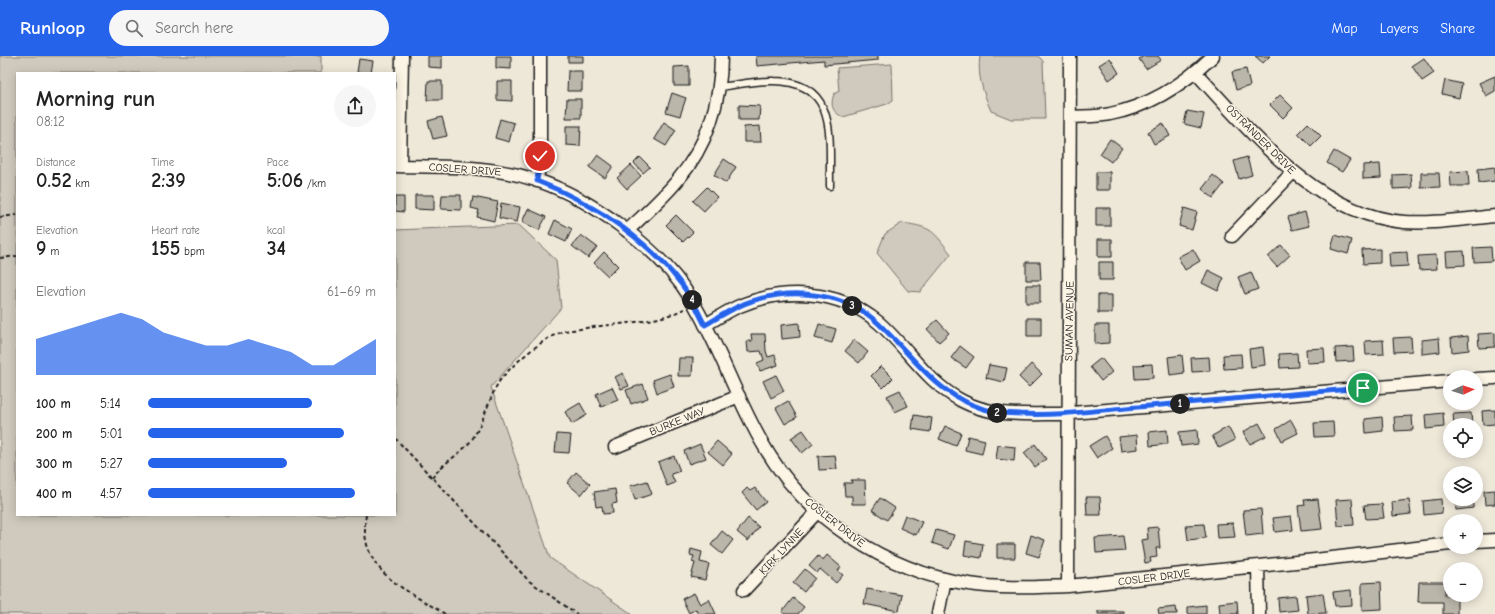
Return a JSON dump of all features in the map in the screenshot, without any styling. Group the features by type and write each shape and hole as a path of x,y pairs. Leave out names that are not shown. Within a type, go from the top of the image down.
{"street":[{"path":"398,166 402,56"},
{"path":"537,181 540,156 540,56"},
{"path":"628,231 677,182 700,148 714,112 719,87 721,56"},
{"name":"SUMAN AVENUE","path":"1068,586 1070,56"},
{"path":"1070,116 1109,114 1130,109 1150,101 1170,91 1196,73 1213,56"},
{"name":"OSTRANDER DRIVE","path":"1196,73 1293,172 1338,202 1357,210 1403,222 1423,222 1495,216"},
{"name":"COSLER DRIVE","path":"398,166 485,169 509,173 537,181 576,198 628,231 674,276 694,304 739,396 750,422 764,448 779,470 796,490 818,511 849,536 871,550 906,566 945,579 970,584 994,586 1068,586 1443,545"},
{"path":"1232,236 1293,172"},
{"path":"705,325 735,307 771,296 808,294 826,297 859,310 878,322 933,381 947,392 962,401 997,413 1068,413 1443,382"},
{"path":"1483,379 1495,378"},
{"name":"BURKE WAY","path":"615,447 739,396"},
{"name":"KIRK LYNNE","path":"744,590 818,511"},
{"path":"1483,541 1495,540"},
{"path":"1258,566 1259,614"},
{"path":"938,614 945,579"}],"lane":[{"path":"719,87 774,81 796,84 809,89 824,106 829,129 830,186"}],"path":[{"path":"0,217 16,215"},
{"path":"0,258 16,256"},
{"path":"432,478 444,463 462,452 472,438 481,424 498,383 521,358 537,347 559,333 673,314 694,304"},
{"path":"396,439 529,581 577,614"},
{"path":"366,516 366,538 371,558 379,570 397,584 445,614"}],"shaded area":[{"path":"0,56 321,56 321,72 16,72 16,516 396,516 396,230 519,225 556,260 561,308 491,387 550,558 632,614 0,614"},
{"path":"980,56 1038,56 1043,61 1045,119 1011,119 991,111 981,84 979,70"},
{"path":"892,64 893,100 887,104 843,117 836,113 832,102 834,94 839,91 837,68"},
{"path":"902,223 920,226 931,231 951,254 920,292 908,291 877,253 885,234"}],"building":[{"path":"428,56 442,56 442,68 428,67"},
{"path":"496,56 511,56 511,69 496,68"},
{"path":"568,56 583,56 583,62 568,62"},
{"path":"756,56 878,56 878,60 824,65 824,60 757,66"},
{"path":"1144,56 1158,56 1161,60 1146,69 1139,59"},
{"path":"1255,56 1270,56 1263,63"},
{"path":"1110,58 1119,73 1109,80 1099,65"},
{"path":"1424,58 1434,73 1422,81 1412,66"},
{"path":"359,59 373,61 371,72 357,72"},
{"path":"689,66 689,86 674,86 674,67"},
{"path":"1246,69 1250,86 1236,90 1232,72"},
{"path":"568,71 582,71 582,91 567,91"},
{"path":"1495,76 1495,91 1486,96 1479,83"},
{"path":"1445,80 1462,84 1459,98 1442,94"},
{"path":"428,81 442,81 442,100 427,100"},
{"path":"497,81 512,81 512,101 497,100"},
{"path":"672,93 686,98 680,116 666,112"},
{"path":"1280,95 1293,108 1283,118 1270,105"},
{"path":"567,99 581,99 581,118 566,118"},
{"path":"739,105 760,106 759,120 739,120"},
{"path":"1187,111 1204,114 1201,128 1184,124"},
{"path":"442,117 447,136 433,139 428,121"},
{"path":"500,119 514,123 509,142 495,138"},
{"path":"664,122 676,130 666,146 654,139"},
{"path":"1163,123 1170,136 1154,144 1148,132"},
{"path":"1308,123 1321,136 1311,146 1298,133"},
{"path":"566,126 581,126 580,146 566,145"},
{"path":"760,126 761,142 744,142 744,127"},
{"path":"1110,139 1122,148 1111,162 1100,154"},
{"path":"1334,151 1350,160 1342,172 1327,163"},
{"path":"598,155 613,166 605,178 589,167"},
{"path":"640,157 650,167 643,173 634,163"},
{"path":"1247,157 1252,175 1239,179 1234,161"},
{"path":"724,159 736,167 726,183 714,175"},
{"path":"1380,164 1381,178 1363,179 1363,165"},
{"path":"631,165 641,176 627,189 617,178"},
{"path":"1495,167 1495,181 1479,183 1478,169"},
{"path":"1468,171 1469,186 1451,186 1450,172"},
{"path":"1096,172 1110,172 1110,190 1096,190"},
{"path":"1421,173 1439,173 1440,187 1421,188"},
{"path":"1411,174 1412,188 1393,189 1393,175"},
{"path":"1213,175 1224,184 1213,198 1202,189"},
{"path":"707,187 717,197 704,211 693,201"},
{"path":"415,195 434,195 434,210 415,209"},
{"path":"442,195 461,195 461,210 441,209"},
{"path":"396,197 404,197 404,212 396,211"},
{"path":"473,197 498,202 494,221 477,217 479,210 471,208"},
{"path":"501,203 520,207 517,222 499,218"},
{"path":"1096,208 1110,208 1110,226 1096,226"},
{"path":"1184,208 1197,212 1192,230 1179,226"},
{"path":"528,209 546,217 539,230 522,222"},
{"path":"1305,212 1309,226 1292,230 1288,217"},
{"path":"676,215 693,232 683,242 666,225"},
{"path":"555,220 572,229 566,242 549,234"},
{"path":"581,235 597,247 588,258 572,246"},
{"path":"1335,235 1352,240 1348,254 1331,249"},
{"path":"1098,239 1112,239 1112,257 1098,257"},
{"path":"1281,245 1290,255 1277,267 1268,257"},
{"path":"1491,247 1492,261 1474,262 1473,248"},
{"path":"1193,249 1200,261 1185,270 1178,257"},
{"path":"1380,249 1380,263 1363,264 1362,250"},
{"path":"1464,251 1465,265 1447,266 1446,252"},
{"path":"604,252 618,266 608,276 594,263"},
{"path":"1407,252 1408,266 1390,267 1389,253"},
{"path":"1436,255 1437,269 1419,270 1418,256"},
{"path":"1026,262 1040,262 1041,280 1026,280"},
{"path":"1099,262 1113,262 1113,280 1099,280"},
{"path":"1208,270 1224,278 1218,291 1202,283"},
{"path":"1251,272 1258,289 1245,294 1238,277"},
{"path":"1026,285 1040,285 1040,303 1026,303"},
{"path":"1098,295 1112,295 1112,313 1098,313"},
{"path":"1027,318 1041,318 1041,336 1027,336"},
{"path":"937,320 949,333 939,342 927,329"},
{"path":"799,323 800,337 782,339 781,325"},
{"path":"819,324 836,329 832,343 815,338"},
{"path":"1095,325 1109,325 1109,343 1095,344"},
{"path":"1495,333 1495,347 1479,348 1478,334"},
{"path":"751,334 765,334 766,351 768,357 775,355 778,365 760,371 757,363 764,360 761,351 748,352 747,341 752,341"},
{"path":"1468,336 1469,350 1452,352 1451,338"},
{"path":"1411,337 1412,351 1394,352 1393,338"},
{"path":"1439,338 1440,352 1422,354 1422,340"},
{"path":"854,340 868,352 859,363 845,351"},
{"path":"1383,340 1384,354 1366,355 1365,341"},
{"path":"960,346 974,357 966,368 951,358"},
{"path":"1263,347 1265,365 1251,367 1249,349"},
{"path":"1353,347 1354,361 1336,362 1335,348"},
{"path":"1324,348 1325,362 1307,363 1306,349"},
{"path":"1297,353 1298,367 1280,368 1279,354"},
{"path":"1241,354 1242,368 1224,369 1223,355"},
{"path":"1182,355 1184,373 1170,375 1168,357"},
{"path":"1209,357 1210,371 1192,372 1191,358"},
{"path":"679,358 693,358 692,376 678,376"},
{"path":"1101,358 1112,372 1101,381 1090,367"},
{"path":"1031,364 1042,374 1029,387 1019,377"},
{"path":"1152,364 1153,378 1135,379 1134,365"},
{"path":"989,365 1007,368 1004,382 986,378"},
{"path":"881,366 893,378 883,388 871,376"},
{"path":"623,373 629,386 621,389 615,377"},
{"path":"670,374 674,387 657,393 653,380"},
{"path":"776,375 784,391 771,398 763,381"},
{"path":"643,384 648,398 631,404 626,390"},
{"path":"612,387 618,400 601,407 596,394"},
{"path":"900,390 908,406 895,412 887,396"},
{"path":"788,401 797,417 785,424 776,408"},
{"path":"580,403 587,415 572,424 565,412"},
{"path":"1495,410 1495,424 1483,425 1482,411"},
{"path":"1443,413 1443,427 1426,429 1425,415"},
{"path":"1471,413 1471,418 1453,418 1453,414"},
{"path":"914,415 932,418 930,432 912,429"},
{"path":"1412,416 1413,430 1395,431 1394,417"},
{"path":"1382,417 1383,431 1366,433 1365,419"},
{"path":"1291,420 1298,433 1282,441 1276,429"},
{"path":"1333,422 1334,436 1315,437 1314,423"},
{"path":"1259,423 1266,436 1250,444 1243,432"},
{"path":"945,426 961,433 956,446 939,439"},
{"path":"1228,427 1235,440 1219,448 1212,436"},
{"path":"803,430 813,444 802,453 791,438"},
{"path":"1167,430 1168,444 1150,446 1149,432"},
{"path":"1197,430 1198,444 1181,446 1179,432"},
{"path":"557,434 571,435 569,453 555,452"},
{"path":"1137,435 1138,449 1121,451 1119,437"},
{"path":"968,436 985,440 982,454 965,450"},
{"path":"1105,436 1112,448 1097,458 1089,446"},
{"path":"717,441 732,454 723,465 708,452"},
{"path":"700,444 706,458 689,464 684,451"},
{"path":"1035,444 1046,459 1035,467 1024,453"},
{"path":"998,445 1015,447 1014,461 996,459"},
{"path":"835,455 837,469 819,470 818,456"},
{"path":"674,456 680,471 671,474 675,483 667,486 658,462"},
{"path":"576,472 590,484 581,495 567,483"},
{"path":"851,480 865,480 866,504 852,504 852,496 845,496 844,483 852,483"},
{"path":"647,481 652,494 635,500 630,486"},
{"path":"747,488 750,491 755,488 766,502 756,510 742,493"},
{"path":"615,489 617,503 612,504 613,513 603,514 602,506 596,507 594,492"},
{"path":"1495,490 1495,504 1485,505 1484,491"},
{"path":"1086,497 1100,497 1101,515 1087,515"},
{"path":"880,498 895,508 887,520 872,510"},
{"path":"1318,499 1322,529 1301,531 1298,506 1305,505 1304,500"},
{"path":"1352,499 1354,525 1338,526 1336,500"},
{"path":"1441,499 1442,513 1424,515 1423,501"},
{"path":"1409,500 1411,514 1393,516 1392,502"},
{"path":"1382,504 1384,518 1366,519 1364,505"},
{"path":"1456,506 1473,506 1473,508 1456,510"},
{"path":"1261,509 1263,534 1246,536 1243,510"},
{"path":"905,515 922,522 916,535 900,528"},
{"path":"1291,516 1293,530 1275,532 1273,518"},
{"path":"748,518 759,527 748,541 737,532"},
{"path":"1233,523 1235,537 1217,538 1216,524"},
{"path":"1204,524 1206,538 1188,540 1186,525"},
{"path":"1158,527 1160,548 1156,548 1157,557 1150,558 1151,562 1145,563 1141,540 1148,539 1147,528"},
{"path":"936,530 954,535 949,549 932,543"},
{"path":"722,531 733,540 722,554 711,545"},
{"path":"1031,535 1045,540 1039,557 1026,553"},
{"path":"1123,536 1125,551 1096,553 1095,538"},
{"path":"966,541 983,544 981,558 964,555"},
{"path":"997,544 1015,544 1015,558 997,558"},
{"path":"691,549 702,552 700,562 709,564 705,580 691,577 695,563 692,562 694,556 690,555"},
{"path":"827,555 841,567 838,571 843,575 836,583 820,569 817,573 809,566 818,556 823,560"},
{"path":"805,569 815,578 804,592 793,583"},
{"path":"1381,582 1382,609 1362,610 1362,583"},
{"path":"1419,582 1443,582 1443,602 1418,602"},
{"path":"867,589 902,595 899,611 864,604"},
{"path":"1351,590 1352,605 1335,606 1333,592"},
{"path":"694,593 700,604 709,599 716,614 698,614 696,609 689,613 682,599"},
{"path":"1323,593 1326,613 1308,614 1306,595"},
{"path":"1296,596 1298,610 1279,612 1278,598"},
{"path":"793,598 804,607 798,614 785,614 782,612"},
{"path":"1237,601 1238,614 1220,614 1219,603"},
{"path":"1443,602 1457,602 1457,614 1443,614"},
{"path":"1206,605 1206,614 1188,614 1188,607"},
{"path":"1176,607 1177,614 1159,614 1158,609"},
{"path":"1098,611 1123,611 1124,614 1098,614"}],"route":[{"path":"540,156 537,181 555,187 576,198 628,231 674,276 691,298 705,325 735,307 753,300 771,296 808,294 843,302 878,322 933,381 947,392 962,401 979,408 997,413 1060,414 1363,388"}]}
